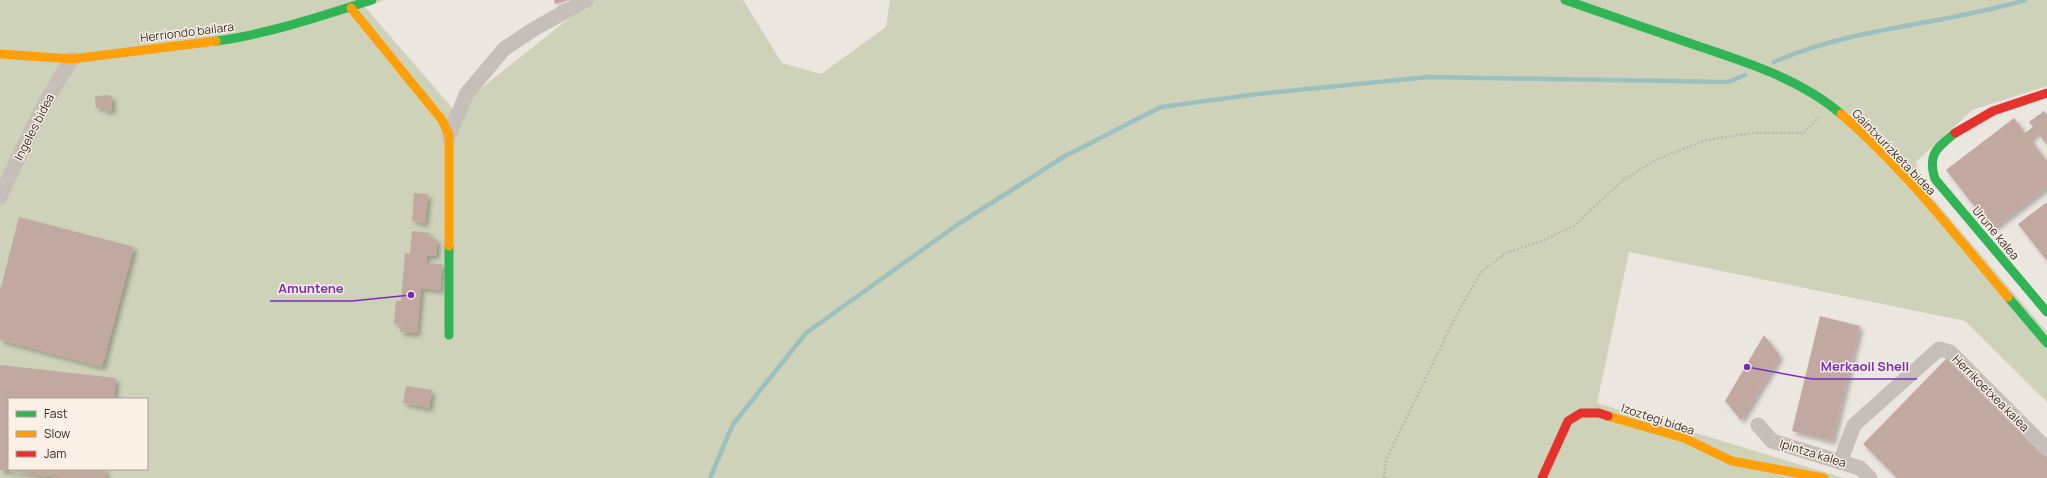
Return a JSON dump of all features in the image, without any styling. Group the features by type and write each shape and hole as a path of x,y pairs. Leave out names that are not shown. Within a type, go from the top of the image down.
{"street":[{"name":"Herriondo bailara","path":"0,54 72,59 232,39 271,31 351,8 372,0"},
{"path":"448,135 466,93 504,49 534,29 586,0"},
{"name":"Gaintxurizketa bidea","path":"1565,0 1753,65 1806,90 1831,105 1860,130 1909,181 2047,343"},
{"path":"351,8 442,120 448,135 449,335"},
{"name":"Ingeles bidea","path":"0,197 32,129 72,59"},
{"name":"Urune kalea","path":"2047,93 2005,106 1976,120 1954,134 1934,151 1932,168 1935,179 2047,312"},
{"name":"Herrikoetxea kalea","path":"1840,462 1854,425 1939,349 1950,352 2047,449"},
{"name":"Izoztegi bidea","path":"1542,478 1568,421 1581,413 1599,413 1684,438 1732,461 1824,478"},
{"name":"Ipintza kalea","path":"1758,425 1772,441 1860,468 1870,478"}],"path":[{"path":"1384,478 1386,460 1456,316 1481,272 1504,254 1544,240 1574,226 1623,180 1658,159 1706,140 1752,133 1804,133 1831,105"}],"green space":[{"path":"0,0 385,0 365,7 454,110 592,0 743,0 782,63 821,74 886,27 890,0 2047,0 2047,86 1972,110 1916,162 1923,187 2047,332 2047,402 1965,321 1629,252 1597,403 1844,478 0,478"}],"building":[{"path":"554,0 569,0 555,4"},
{"path":"109,95 110,97 112,96 112,110 104,111 103,107 96,108 95,96"},
{"path":"2044,111 2047,114 2047,145 2037,132 2030,139 2047,161 2047,187 1992,229 1946,170 2014,118 2025,133 2033,127 2029,122"},
{"path":"414,193 428,194 425,223 412,221"},
{"path":"2047,202 2047,261 2018,224"},
{"path":"19,217 134,247 102,367 0,340 0,291"},
{"path":"412,231 430,233 429,238 437,239 436,256 427,255 426,263 442,264 440,290 421,288 417,333 400,332 401,325 394,324 396,301 401,301 405,253 410,254"},
{"path":"1820,316 1860,326 1832,441 1792,431"},
{"path":"1764,335 1780,356 1741,420 1725,401"},
{"path":"1947,358 2047,456 2047,478 1897,478 1863,444"},
{"path":"0,365 116,378 114,398 8,398 8,470 106,470 105,478 68,478 0,470"},
{"path":"406,386 432,390 429,408 403,403"}],"waterway":[{"path":"1774,62 1804,50 1835,41 1962,15 2025,0"},
{"path":"710,478 733,424 806,333 957,225 1065,156 1161,107 1258,94 1428,77 1728,82 1745,75"}],"traffic: fast":[{"path":"216,41 256,34 372,0"},
{"path":"1565,0 1753,65 1790,81 1808,91 1841,114"},
{"path":"1955,133 1935,152 1932,163 1935,179 2047,312"},
{"path":"449,246 449,335"},
{"path":"2008,297 2047,343"}],"traffic: slow":[{"path":"351,8 442,120 449,135 449,246"},
{"path":"0,54 72,59 216,41"},
{"path":"1841,114 1908,179 2008,297"},
{"path":"1608,416 1684,438 1732,461 1824,478"}],"traffic: jam":[{"path":"1955,133 1993,111 2047,93"},
{"path":"1542,478 1568,421 1581,413 1599,413 1608,416"}],"place":[{"name":"Amuntene","path":"411,295"},
{"name":"Merkaoil Shell","path":"1747,367"}]}
